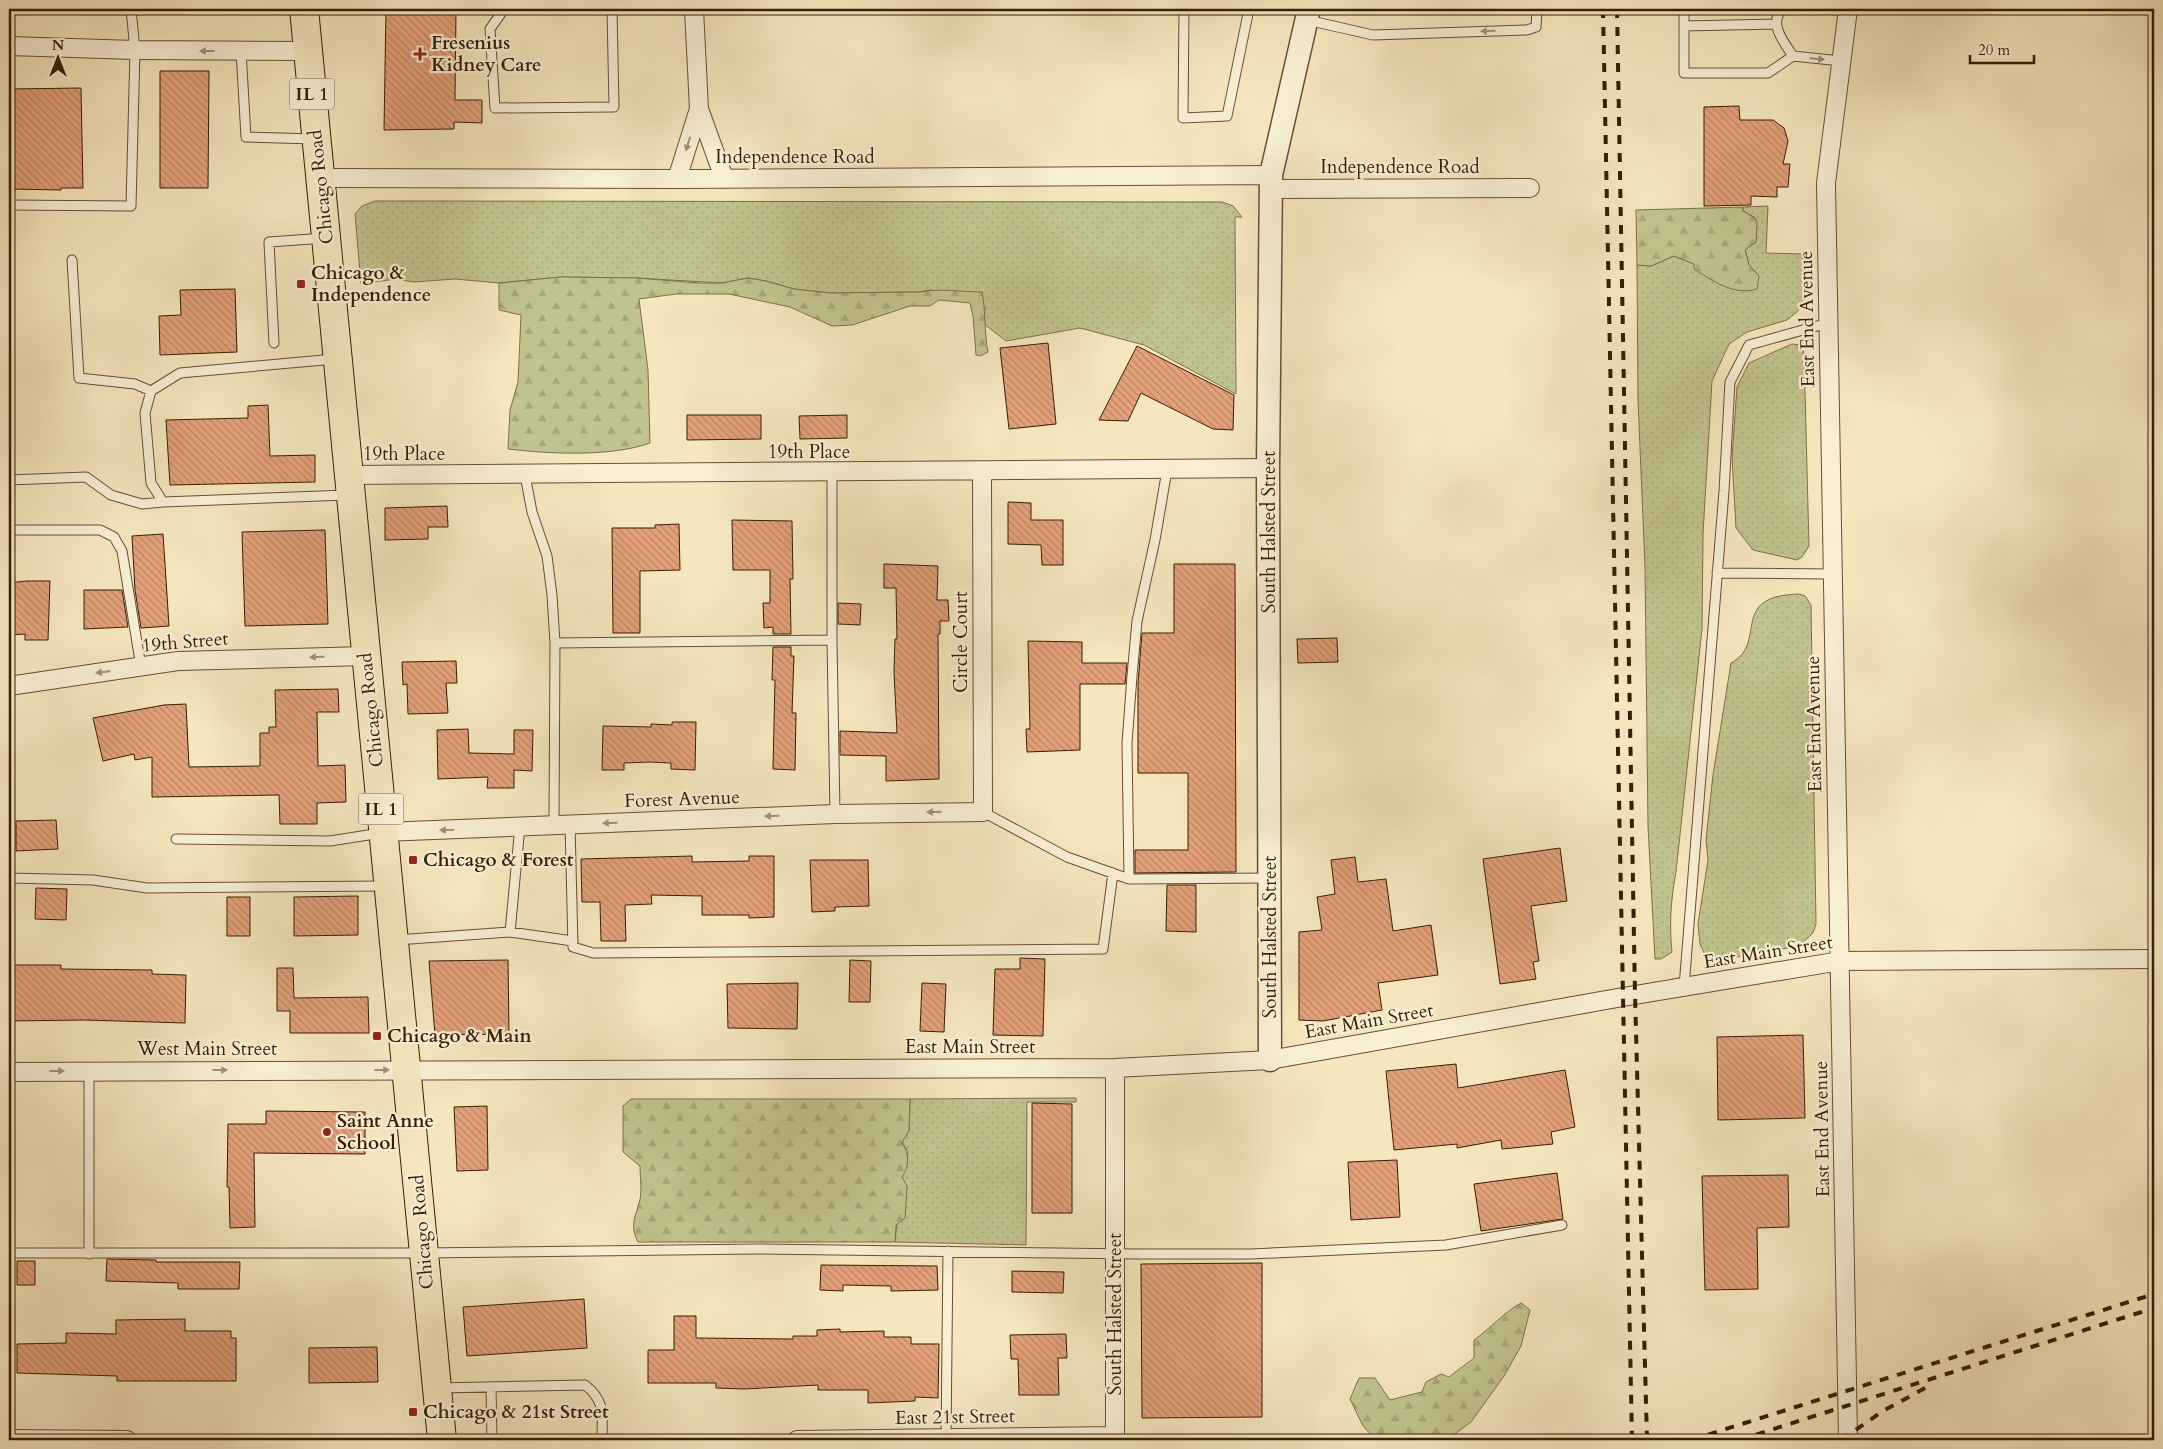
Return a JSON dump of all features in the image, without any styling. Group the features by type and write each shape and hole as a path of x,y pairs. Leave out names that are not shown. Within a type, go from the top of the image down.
{"main road":[{"name":"Chicago Road","path":"304,9 442,1440"}],"street":[{"path":"694,9 699,109 724,178"},
{"name":"East End Avenue","path":"1848,9 1826,183 1848,1440"},
{"name":"South Halsted Street","path":"1270,1060 1268,468 1271,182 1308,14"},
{"path":"9,46 135,50 308,51"},
{"path":"678,179 699,109"},
{"name":"Independence Road","path":"321,178 724,178 1271,182 1530,188"},
{"name":"19th Place","path":"350,485 525,475 1268,468"},
{"name":"Circle Court","path":"982,472 983,812"},
{"name":"19th Street","path":"9,686 178,661 366,656"},
{"name":"Forest Avenue","path":"383,832 836,814 983,812"},
{"name":"East Main Street","path":"406,1070 1115,1068 1270,1060 1840,961 2154,959"},
{"name":"South Halsted Street","path":"1115,1068 1115,1438"},
{"name":"West Main Street","path":"9,1072 406,1070"},
{"name":"East 21st Street","path":"797,1440 1115,1438"},
{"path":"9,1439 127,1440"}],"lane":[{"path":"9,205 130,206 135,50 131,9"},
{"path":"504,9 490,29 495,108 614,107 612,9"},
{"path":"1184,9 1183,118 1227,116 1249,9"},
{"path":"1308,14 1373,35 1536,27 1537,9"},
{"path":"1684,9 1684,74 1768,73 1793,56 1841,61"},
{"path":"1783,9 1780,11 1776,24 1781,38 1793,56"},
{"path":"1684,26 1776,24"},
{"path":"241,51 246,137 317,139"},
{"path":"274,343 269,242 326,238"},
{"path":"72,260 79,378 135,384 151,391"},
{"path":"1684,987 1724,491 1730,382 1749,345 1828,323"},
{"path":"163,502 150,483 146,414 151,391 180,373 338,359"},
{"path":"1129,878 1127,743 1137,621 1155,540 1167,470"},
{"path":"832,473 832,640 836,814"},
{"path":"525,475 532,512 547,556 552,595 562,824 573,947 593,953 1103,949 1114,873"},
{"path":"9,480 86,477 111,495 142,504 350,485"},
{"path":"9,530 100,530 114,537 122,551 141,667"},
{"path":"1717,573 1833,574"},
{"path":"555,643 832,640"},
{"path":"983,812 1067,857 1129,878 1270,878"},
{"path":"510,932 520,826"},
{"path":"176,839 330,841 383,832"},
{"path":"9,878 93,880 147,888 388,886"},
{"path":"394,940 510,932 573,941"},
{"path":"89,1071 89,1254"},
{"path":"9,1253 424,1253 757,1249 1251,1254 1446,1245 1562,1225"},
{"path":"946,1439 948,1251"},
{"path":"436,1388 585,1385 596,1393 602,1405 602,1440"},
{"path":"491,1387 492,1440"}],"green space":[{"path":"375,201 1222,202 1233,206 1242,217 1235,217 1236,394 1144,345 1080,328 1006,341 984,324 985,307 931,290 920,292 831,293 794,289 748,278 722,283 636,278 561,277 499,283 455,279 414,282 395,279 361,284 355,214 362,206"},
{"path":"1768,206 1766,253 1802,254 1805,299 1797,312 1787,320 1747,332 1729,344 1712,381 1703,534 1702,629 1672,902 1672,952 1661,959 1655,959 1648,826 1645,567 1638,400 1637,265 1651,266 1674,256 1694,264 1695,269 1759,276 1749,265 1745,249 1756,242 1755,218 1743,211 1743,207"},
{"path":"1743,207 1743,211 1755,218 1757,223 1756,242 1745,250 1749,265 1759,276 1757,289 1740,291 1724,286 1694,269 1694,264 1674,256 1651,266 1637,265 1636,210"},
{"path":"561,277 636,278 700,283 722,283 748,278 794,289 831,293 943,290 982,292 988,352 980,356 976,355 970,303 939,300 930,306 910,306 852,325 832,326 790,307 729,294 676,294 639,299 648,370 650,443 617,451 580,453 508,449 510,410 518,382 521,315 499,310 499,283"},
{"path":"1792,344 1800,345 1804,353 1809,546 1802,557 1797,560 1753,550 1736,528 1732,457 1737,387 1749,363"},
{"path":"1799,594 1805,596 1811,605 1816,924 1813,933 1799,946 1715,961 1704,953 1700,944 1698,924 1708,860 1706,840 1713,775 1731,663 1742,654 1748,644 1756,611 1763,603 1777,597"},
{"path":"1076,1098 1076,1102 1027,1102 1026,1245 895,1242 902,1177 908,1152 902,1142 909,1131 910,1099"},
{"path":"631,1099 910,1099 909,1131 902,1142 908,1160 902,1177 907,1186 905,1218 896,1225 895,1242 638,1242 635,1236 634,1225 641,1195 640,1166 623,1152 623,1106"},
{"path":"1521,1303 1530,1310 1521,1346 1504,1376 1471,1422 1447,1440 1376,1440 1363,1426 1350,1399 1359,1378 1375,1378 1390,1400 1422,1392 1426,1382 1441,1374 1449,1377 1474,1358 1474,1340 1508,1311"}],"building":[{"name":"Fresenius Kidney Care","path":"386,9 456,9 455,100 482,100 482,123 454,122 454,129 384,130"},
{"path":"160,71 209,71 208,188 160,188"},
{"path":"81,88 83,188 61,188 61,190 9,189 9,89"},
{"path":"1739,106 1740,120 1773,120 1784,128 1788,141 1783,164 1790,164 1788,187 1777,187 1777,197 1751,196 1751,205 1704,206 1704,107"},
{"path":"235,289 237,352 160,355 159,316 181,315 180,290"},
{"path":"1048,343 1056,424 1009,429 1000,348"},
{"path":"1137,346 1234,395 1233,430 1213,429 1141,393 1128,421 1099,420"},
{"path":"268,405 270,456 315,455 315,482 170,485 166,420 248,418 248,406"},
{"path":"687,415 761,415 761,439 687,440"},
{"path":"847,415 847,438 800,439 799,416"},
{"path":"1008,502 1031,503 1031,520 1063,520 1063,565 1042,565 1041,545 1008,544"},
{"path":"447,506 448,527 428,527 428,539 385,540 385,508"},
{"path":"732,520 792,521 793,579 790,579 791,634 773,634 773,627 764,628 763,603 770,603 770,570 733,570"},
{"path":"679,524 680,570 640,571 640,633 613,633 612,528 655,528 655,525"},
{"path":"325,530 328,624 245,626 242,532"},
{"path":"163,534 169,626 141,628 135,590 132,536"},
{"path":"884,564 938,566 937,600 948,600 949,621 940,621 940,634 938,634 939,779 886,781 886,756 840,755 840,731 897,733 894,672 895,639 897,639 896,588 884,588"},
{"path":"1174,564 1235,564 1236,872 1135,873 1135,850 1188,850 1188,773 1138,773 1138,684 1142,633 1174,633"},
{"path":"50,581 48,640 25,640 25,634 9,635 9,583"},
{"path":"84,590 122,590 128,627 84,629"},
{"path":"838,603 861,604 860,625 838,624"},
{"path":"1337,638 1338,662 1298,663 1297,639"},
{"path":"1028,641 1082,642 1082,663 1127,663 1125,684 1080,684 1080,750 1027,752 1026,729 1030,729"},
{"path":"773,647 791,647 791,656 794,656 792,713 796,713 795,770 773,769 775,680 772,680"},
{"path":"456,661 457,683 446,683 448,713 408,714 407,684 403,685 402,662"},
{"path":"338,689 339,712 317,712 318,766 345,765 346,802 317,803 317,824 280,824 279,795 152,797 152,757 135,760 134,754 103,761 93,718 164,705 186,704 189,767 260,766 260,733 269,733 269,727 276,727 275,690"},
{"path":"672,722 696,722 695,770 671,769 671,763 650,762 624,763 624,770 602,770 603,726 651,727 651,724 672,725"},
{"path":"468,729 469,753 514,754 514,730 533,730 532,771 514,770 514,788 487,788 488,777 438,779 437,730"},
{"path":"56,820 58,849 16,851 16,821"},
{"path":"1560,848 1567,901 1531,906 1539,961 1533,962 1536,979 1500,984 1483,859"},
{"path":"692,856 692,862 749,861 749,856 774,856 774,917 749,918 749,915 702,915 702,896 651,895 652,904 625,905 626,941 601,941 600,902 582,902 581,859"},
{"path":"1355,857 1358,882 1386,879 1393,931 1431,925 1438,975 1378,983 1382,1010 1323,1021 1299,1020 1299,932 1322,930 1317,897 1335,894 1331,860"},
{"path":"810,860 868,860 869,906 835,907 835,911 812,912"},
{"path":"1167,885 1196,885 1196,932 1166,931"},
{"path":"36,888 67,889 66,920 35,919"},
{"path":"358,896 358,935 294,936 294,897"},
{"path":"227,897 250,897 250,936 227,936"},
{"path":"1020,958 1045,959 1043,1036 993,1035 995,969 1020,969"},
{"path":"508,960 509,1034 435,1035 429,961"},
{"path":"850,960 871,961 870,1002 849,1002"},
{"path":"9,965 61,965 61,969 152,970 152,974 186,975 185,1023 85,1020 9,1021"},
{"path":"277,968 293,968 294,998 368,997 369,1033 290,1033 290,1011 277,1011"},
{"path":"798,983 797,1029 728,1028 727,984"},
{"path":"922,983 946,984 944,1032 920,1031"},
{"path":"1803,1035 1805,1118 1718,1120 1717,1037"},
{"path":"1456,1064 1458,1088 1565,1070 1575,1127 1551,1132 1553,1144 1502,1149 1501,1140 1457,1148 1457,1144 1394,1150 1386,1071"},
{"path":"1032,1103 1072,1104 1072,1213 1032,1213"},
{"path":"487,1106 488,1170 457,1171 454,1107"},
{"path":"266,1111 365,1112 365,1154 254,1153 255,1227 230,1228 229,1187 227,1187 228,1124 266,1124"},
{"path":"1397,1160 1400,1217 1351,1220 1348,1162"},
{"path":"1557,1173 1563,1219 1481,1231 1474,1184"},
{"path":"1788,1175 1789,1227 1757,1228 1758,1289 1705,1290 1702,1176"},
{"path":"107,1259 156,1260 156,1262 240,1262 239,1289 178,1289 178,1283 106,1281"},
{"path":"17,1261 35,1261 35,1285 17,1285"},
{"path":"1262,1263 1262,1417 1142,1418 1141,1264"},
{"path":"821,1265 937,1266 938,1290 891,1291 891,1286 843,1285 843,1291 820,1290"},
{"path":"1012,1271 1064,1272 1063,1293 1012,1292"},
{"path":"584,1299 587,1348 467,1356 463,1307"},
{"path":"674,1316 696,1316 696,1338 793,1339 793,1336 817,1336 817,1330 840,1329 840,1332 884,1331 884,1337 911,1337 911,1344 939,1344 938,1398 915,1397 915,1401 868,1403 868,1390 818,1390 818,1385 744,1389 716,1388 716,1383 648,1383 648,1350 674,1350"},
{"path":"185,1319 185,1331 231,1331 231,1338 236,1338 236,1381 117,1381 117,1376 17,1373 17,1344 66,1343 66,1333 116,1334 116,1320"},
{"path":"1066,1334 1067,1358 1058,1358 1059,1395 1019,1395 1018,1359 1011,1359 1010,1335"},
{"path":"377,1347 378,1382 309,1383 309,1348"}],"railway":[{"path":"1603,9 1632,1440"},
{"path":"1617,9 1635,994 1647,1440"},
{"path":"1691,1440 2154,1294"},
{"path":"1739,1440 2154,1308"},
{"path":"1841,1440 1883,1411 1927,1387"}],"place":[{"name":"Fresenius Kidney Care","path":"420,54"},
{"name":"Chicago & Independence","path":"301,284"},
{"name":"Chicago & Forest","path":"413,860"},
{"name":"Chicago & Main","path":"377,1036"},
{"name":"Saint Anne School","path":"327,1132"},
{"name":"Chicago & 21st Street","path":"413,1412"}]}
